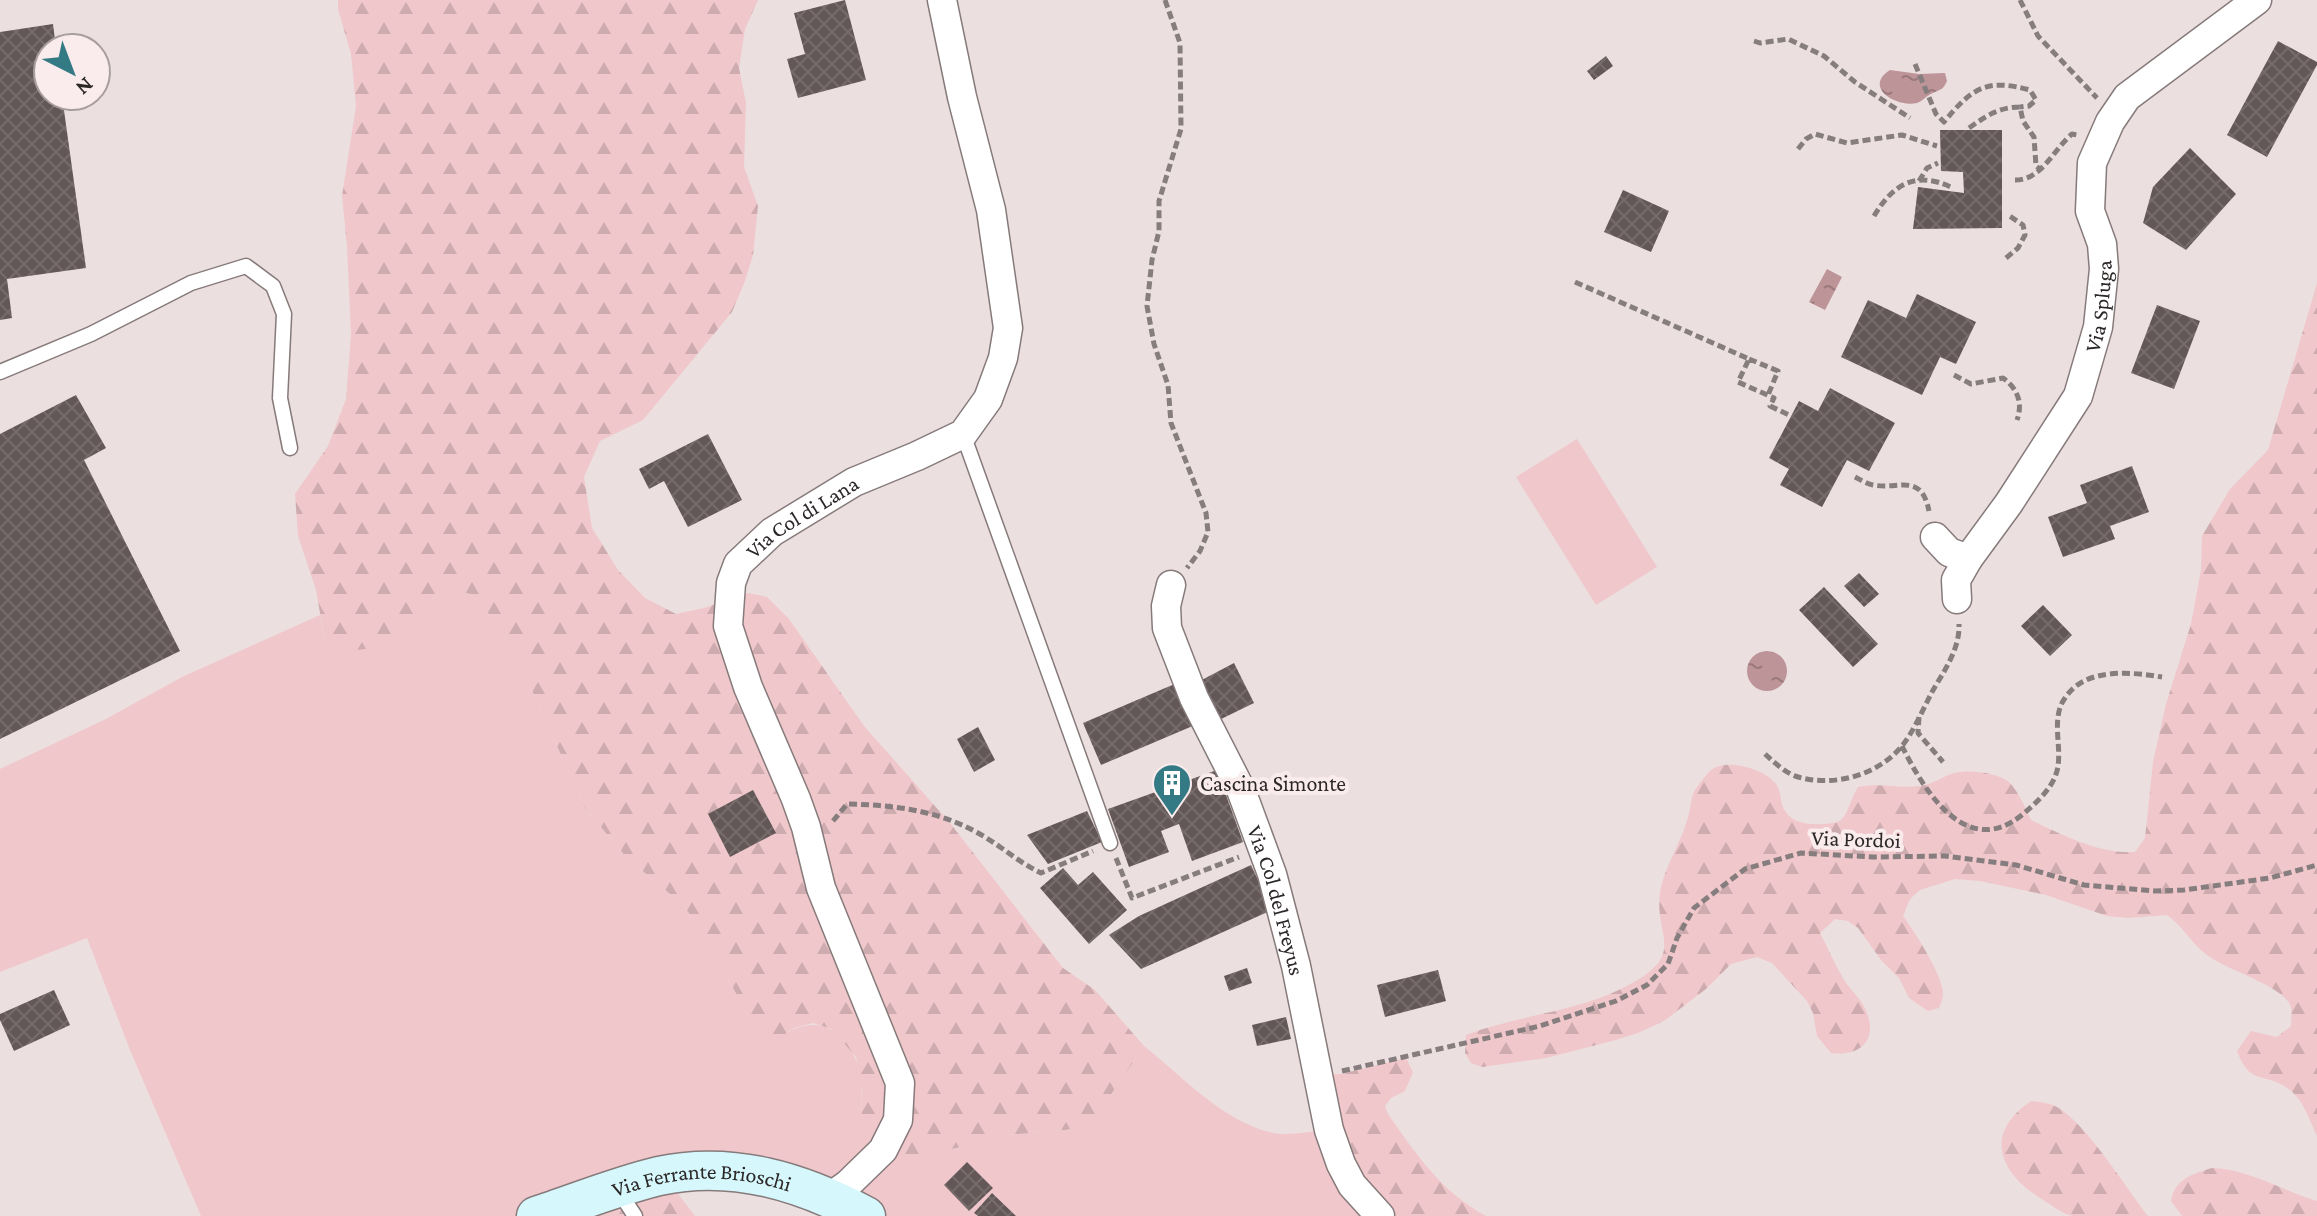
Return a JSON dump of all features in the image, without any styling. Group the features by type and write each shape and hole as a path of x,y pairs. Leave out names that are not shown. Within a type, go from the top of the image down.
{"street":[{"name":"Via Spluga","path":"1957,599 1956,580 1968,559 2009,503 2078,396 2098,327 2104,269 2102,244 2090,211 2092,163 2114,116 2127,97 2257,0"},
{"name":"Via Col di Lana","path":"830,1197 883,1150 898,1120 900,1083 821,888 796,799 748,687 728,626 731,583 738,564 772,532 854,482 963,434 988,399 1003,358 1008,328 991,210 952,10"},
{"path":"1935,537 1949,552 1968,559"},
{"name":"Via Col del Freyus","path":"1171,585 1166,606 1167,628 1194,698 1241,790 1272,874 1296,966 1329,1130 1352,1185 1380,1216"},
{"name":"Via Ferrante Brioschi","path":"536,1216 626,1203 659,1176 702,1171 746,1172 786,1181 830,1197 866,1216"}],"lane":[{"path":"0,372 91,334 191,283 246,266 273,286 284,314 280,398 290,448"},
{"path":"963,434 1110,843"}],"path":[{"path":"1165,0 1180,43 1181,129 1159,201 1159,231 1147,306 1154,344 1168,385 1171,423 1206,513 1208,532 1200,551 1171,585"},
{"path":"2020,0 2038,36 2114,116"},
{"path":"1754,41 1788,39 1824,56 1855,82 1910,118"},
{"path":"1915,64 1936,114 1944,122 1972,92 1987,85 2030,90 2036,100 2029,106 1993,112 1969,128"},
{"path":"2020,107 2023,121 2034,137 2036,166 2041,170"},
{"path":"1798,149 1815,134 1847,143 1902,135 1937,146"},
{"path":"2015,180 2033,176 2041,170 2060,144 2072,134 2101,143"},
{"path":"1919,182 1927,168 1938,163"},
{"path":"1874,216 1893,190 1907,181 1944,183 1953,188"},
{"path":"2006,258 2018,248 2025,235 2023,225 2008,215"},
{"path":"1575,282 1778,371 1768,395"},
{"path":"1749,359 1738,382 1774,398 1770,406 1789,415"},
{"path":"1954,375 1971,384 2003,378 2013,385 2021,408 2017,420"},
{"path":"1855,477 1874,485 1902,483 1915,487 1923,494 1935,537"},
{"path":"1765,754 1780,768 1795,776 1827,781 1853,778 1878,766 1902,746 1954,653 1959,632 1957,599"},
{"path":"1902,746 1918,779 1945,812 1971,827 1993,831 2018,818 2042,798 2057,773 2058,718 2065,698 2083,683 2104,674 2135,673 2162,677"},
{"path":"1919,716 1918,733 1943,762"},
{"path":"829,831 834,817 847,804 898,805 938,815 978,833 1020,863 1041,873 1110,843 1132,898 1263,848"},
{"name":"Via Pordoi","path":"1318,1075 1540,1026 1616,1001 1647,985 1668,964 1677,938 1694,908 1745,869 1801,853 1873,857 1945,856 2016,865 2084,885 2155,891 2270,878 2317,865"}],"green space":[{"path":"338,0 758,0 745,29 739,68 746,103 744,167 758,206 753,255 745,281 732,312 643,420 600,441 584,477 592,528 618,570 645,598 676,614 748,593 767,597 789,619 864,726 950,823 1063,968 1095,990 1144,1046 1112,1093 1107,1109 1085,1125 1065,1130 1007,1135 921,1157 883,1150 869,1135 861,1118 862,1091 856,1057 832,1029 813,1023 794,1028 782,1036 769,1036 756,1031 706,937 683,905 626,857 585,808 516,655 487,611 470,594 445,587 427,603 405,635 389,646 341,652 325,642 316,590 298,536 295,494 328,446 346,399 351,335 342,196 356,106 351,54"},
{"path":"2317,283 2317,1136 2297,1097 2286,1087 2252,1073 2237,1051 2251,1031 2277,1037 2291,1026 2291,1007 2277,991 2211,958 2167,915 2107,916 2046,895 1980,881 1955,879 1920,890 1910,899 1903,916 1939,978 1943,996 1939,1008 1928,1011 1909,998 1899,978 1881,960 1858,928 1848,921 1835,919 1820,933 1843,978 1862,1003 1870,1024 1867,1041 1854,1051 1831,1053 1817,1036 1813,1013 1807,1001 1772,963 1757,957 1731,964 1706,989 1664,1021 1638,1033 1546,1058 1482,1067 1471,1063 1465,1053 1466,1035 1594,1000 1634,982 1659,961 1664,942 1659,908 1662,883 1686,823 1694,792 1708,773 1717,767 1735,765 1763,774 1778,786 1783,807 1790,817 1813,824 1840,821 1858,787 1920,786 1961,772 1991,774 2013,786 2031,820 2095,847 2135,852 2145,838 2153,762 2166,704 2191,624 2201,570 2202,536 2230,489 2268,450"},
{"path":"1577,439 1657,567 1596,605 1516,477"},
{"path":"446,586 470,594 487,611 516,655 585,808 626,857 683,905 706,937 756,1031 781,1036 803,1026 823,1026 848,1045 859,1070 861,1118 921,1157 1007,1135 1065,1130 1107,1109 1112,1093 1144,1046 1204,1097 1237,1119 1280,1134 1329,1130 1380,1216 866,1216 746,1172 536,1216 201,1216 130,1050 87,938 0,972 0,769 106,719 182,677 320,615 325,642 341,652 405,635 427,603"},
{"path":"1406,1058 1413,1072 1405,1091 1391,1098 1385,1106 1388,1114 1442,1184 1486,1216 1380,1216 1352,1185 1318,1075 1341,1074"},
{"path":"2031,1101 2055,1106 2079,1125 2148,1216 2073,1216 2056,1208 2014,1176 2006,1164 2002,1139 2016,1113"},
{"path":"2212,1168 2253,1176 2317,1201 2317,1216 2182,1216 2171,1201 2176,1187 2191,1175"},
{"path":"659,1176 695,1216 581,1216"}],"water":[{"path":"1890,70 1919,74 1945,73 1947,81 1942,89 1909,104 1893,100 1881,90 1882,77"},
{"path":"1827,269 1842,277 1825,310 1809,302"},
{"path":"1767,651 1781,657 1787,671 1781,685 1767,691 1753,685 1747,671 1753,657"}],"building":[{"path":"845,0 866,80 798,98 787,59 805,54 794,13"},
{"path":"53,24 54,32 32,32 32,112 64,112 86,268 7,279 12,318 0,320 0,32"},
{"path":"2278,41 2317,62 2317,65 2267,157 2227,135"},
{"path":"1606,56 1613,66 1594,80 1587,71"},
{"path":"1940,130 2002,130 2002,228 1913,229 1918,187 1964,193 1963,172 1941,171"},
{"path":"2190,148 2236,194 2186,250 2143,223 2153,187"},
{"path":"1623,190 1669,211 1651,252 1604,232"},
{"path":"1917,294 1976,322 1956,364 1940,357 1922,395 1841,357 1868,300 1906,318"},
{"path":"2157,305 2200,321 2174,389 2131,373"},
{"path":"1830,388 1895,423 1869,471 1847,460 1822,507 1780,485 1789,469 1769,458 1799,401 1818,411"},
{"path":"76,395 106,448 84,460 180,651 0,739 0,434"},
{"path":"708,434 742,500 688,527 664,481 649,489 639,469"},
{"path":"2132,466 2149,512 2110,526 2115,539 2063,557 2048,517 2087,503 2080,485"},
{"path":"1859,573 1879,594 1864,607 1844,586"},
{"path":"1824,587 1878,644 1853,667 1799,610"},
{"path":"2043,605 2072,635 2050,656 2021,626"},
{"path":"1234,663 1254,703 1217,721 1198,682"},
{"path":"1177,683 1195,725 1101,765 1083,723"},
{"path":"978,727 995,760 974,772 957,739"},
{"name":"Cascina Simonte","path":"1217,770 1243,842 1192,861 1179,824 1161,831 1169,852 1129,867 1108,809"},
{"path":"753,790 776,833 730,857 708,814"},
{"path":"1087,811 1102,842 1048,864 1027,835"},
{"path":"1251,865 1272,910 1141,969 1109,935 1139,916"},
{"path":"1063,868 1078,885 1093,872 1127,910 1089,944 1040,888"},
{"path":"1247,968 1252,983 1229,991 1224,976"},
{"path":"1438,970 1446,1001 1385,1017 1377,985"},
{"path":"54,990 70,1025 14,1051 0,1014"},
{"path":"1286,1017 1291,1039 1257,1046 1252,1025"},
{"path":"967,1162 993,1188 969,1211 944,1185"},
{"path":"992,1193 1016,1216 978,1216 974,1213"}],"place":[{"name":"Cascina Simonte","path":"1172,817"}]}
